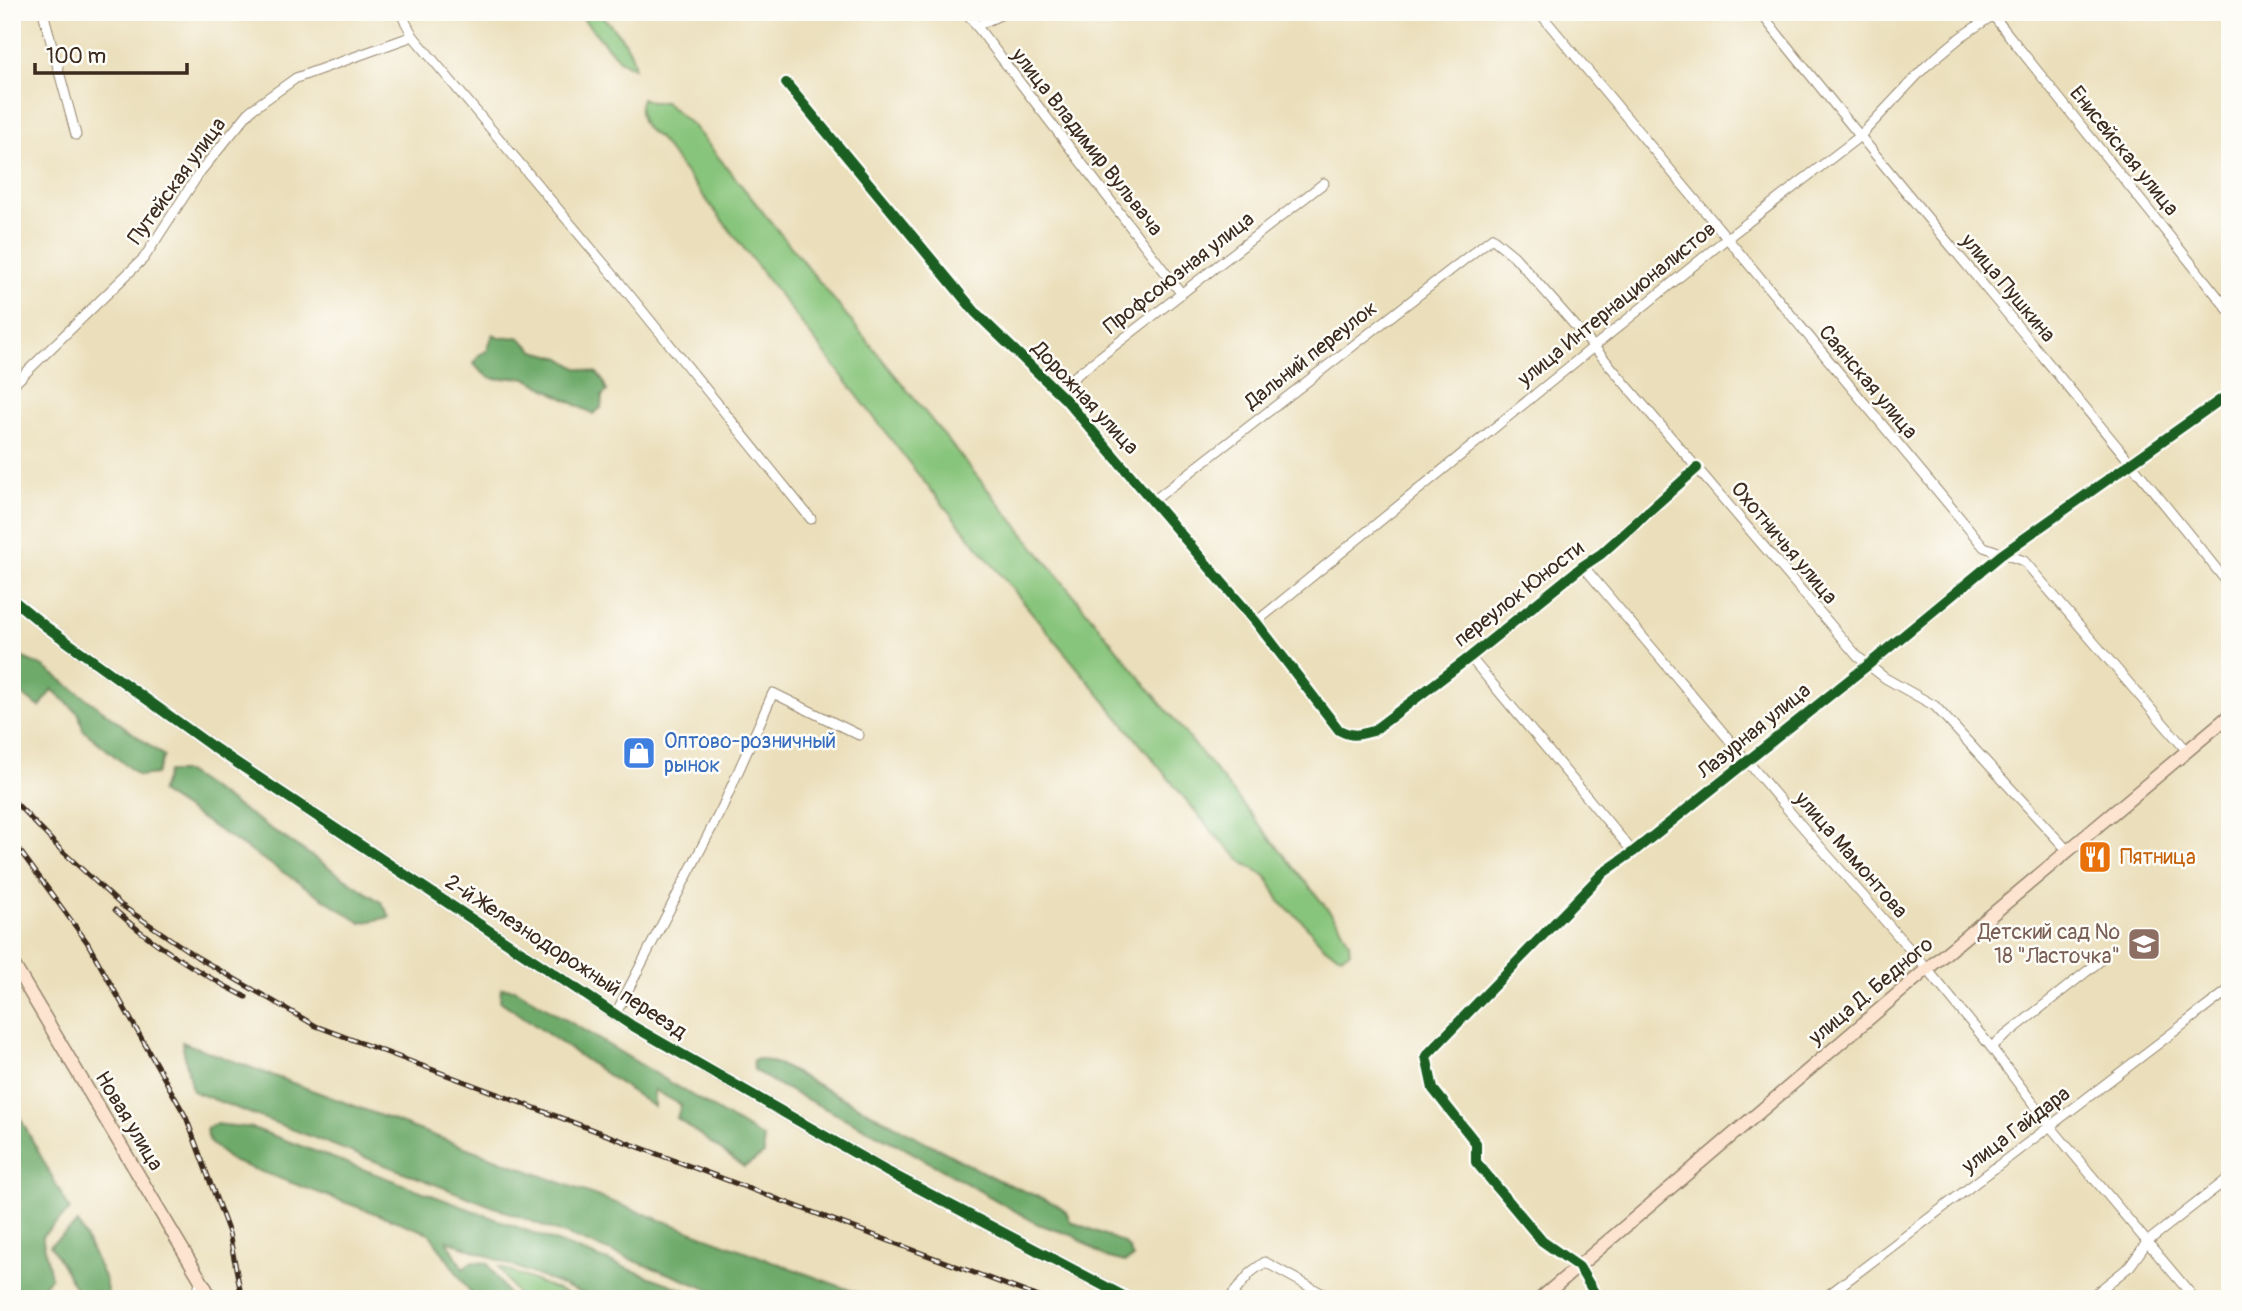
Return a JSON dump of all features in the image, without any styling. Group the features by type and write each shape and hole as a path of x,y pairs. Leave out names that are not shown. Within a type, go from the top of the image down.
{"street":[{"path":"43,12 76,135"},
{"path":"400,12 413,36 615,277 811,519"},
{"name":"улица Владимир Вульвача","path":"966,12 1181,293"},
{"path":"976,26 1007,12"},
{"name":"Саянская улица","path":"1539,12 1984,547 2024,561 2187,751"},
{"name":"улица Пушкина","path":"1760,12 1858,137 2132,462 2230,586"},
{"path":"2222,12 2230,14"},
{"name":"улица Интернационалистов","path":"1256,622 1593,346 1858,137 1926,66 1994,13"},
{"name":"Енисейская улица","path":"1994,13 2230,312"},
{"name":"Путейская улица","path":"12,386 144,258 200,172 251,110 296,78 413,36"},
{"name":"Дорожная улица","path":"786,83 976,313 1056,391 1256,622 1339,730 1356,736"},
{"name":"Профсоюзная улица","path":"1056,391 1324,183"},
{"name":"Охотничья улица","path":"1492,238 1514,256 1593,346 1858,657 1885,678 1935,706 2067,851"},
{"name":"Дальний переулок","path":"1153,502 1492,238"},
{"name":"Лазурная улица","path":"1579,1267 1542,1241 1476,1162 1476,1143 1433,1089 1426,1056 1604,873 1868,665 2001,555 2230,393"},
{"name":"переулок Юности","path":"1356,736 1373,732 1470,657 1601,554 1697,468"},
{"name":"улица Мамонтова","path":"1583,566 1927,969 1991,1047 2050,1126 2196,1299"},
{"name":"2-й Железнодорожный переезд","path":"12,599 45,626 210,745 615,1015 886,1171 1129,1299"},
{"path":"1470,657 1633,852"},
{"path":"615,1015 722,808 773,693 859,735"},
{"name":"улица Д. Бедного","path":"1540,1299 2230,715"},
{"path":"1991,1047 2100,961"},
{"name":"Новая улица","path":"12,962 212,1299"},
{"name":"улица Гайдара","path":"1823,1299 2230,989"},
{"path":"2089,1299 2130,1266 2148,1241 2230,1177"},
{"path":"1229,1299 1251,1272 1265,1262 1332,1299"},
{"path":"1579,1267 1598,1299"},
{"path":"197,1299 200,1278"}],"green space":[{"path":"577,12 599,12 627,45 634,68 619,60"},
{"path":"642,98 651,102 665,102 694,127 1339,923 1349,942 1350,952 1341,956 1325,948 1302,921 1281,903 1267,877 1244,863 1215,835 917,473 658,137 648,130 640,115"},
{"path":"493,334 501,338 519,337 535,351 597,373 607,391 602,396 601,408 593,414 526,378 499,379 481,372 474,364 479,355 487,351"},
{"path":"12,653 44,667 164,756 156,774 139,776 83,730 79,714 52,689 40,707 12,688"},
{"path":"168,772 186,772 382,903 390,917 361,923 160,792"},
{"path":"501,988 515,989 763,1138 764,1154 744,1167 677,1118 681,1105 654,1090 654,1107 500,1001"},
{"path":"182,1042 874,1299 734,1299 192,1091"},
{"path":"762,1059 780,1065 996,1179 1058,1205 1066,1212 1070,1221 1122,1242 1129,1248 1133,1258 1125,1262 1105,1257 1074,1236 1038,1224 902,1147 776,1084 754,1070 753,1060"},
{"path":"12,1103 70,1210 42,1236 51,1277 31,1299 12,1299"},
{"path":"215,1124 253,1128 709,1299 597,1299 447,1240 463,1269 471,1262 487,1263 511,1299 475,1299 429,1233 232,1161 210,1143 206,1129"},
{"path":"78,1223 104,1277 109,1299 77,1299 75,1287 50,1245"},
{"path":"499,1267 581,1299 520,1299"}],"railway":[{"path":"12,799 60,849 121,905 197,957 316,1026 1044,1299"},
{"path":"12,840 87,942 186,1117 229,1233 242,1299"},
{"path":"115,910 178,958 246,997"}],"cycle path":[{"path":"786,83 976,313 1066,400 1256,622 1339,730 1348,734 1373,731 1601,554 1697,468"},
{"path":"1598,1299 1579,1267 1542,1241 1476,1162 1476,1143 1433,1089 1426,1056 1603,873 1868,665 2001,555 2230,393"},
{"path":"12,599 45,626 210,745 631,1025 886,1171 1129,1299"}],"place":[{"name":"Оптово-розничный рынок","path":"639,753"},
{"name":"Пятница","path":"2095,857"},
{"name":"Детский сад № 18 \"Ласточка\"","path":"2144,944"}]}
